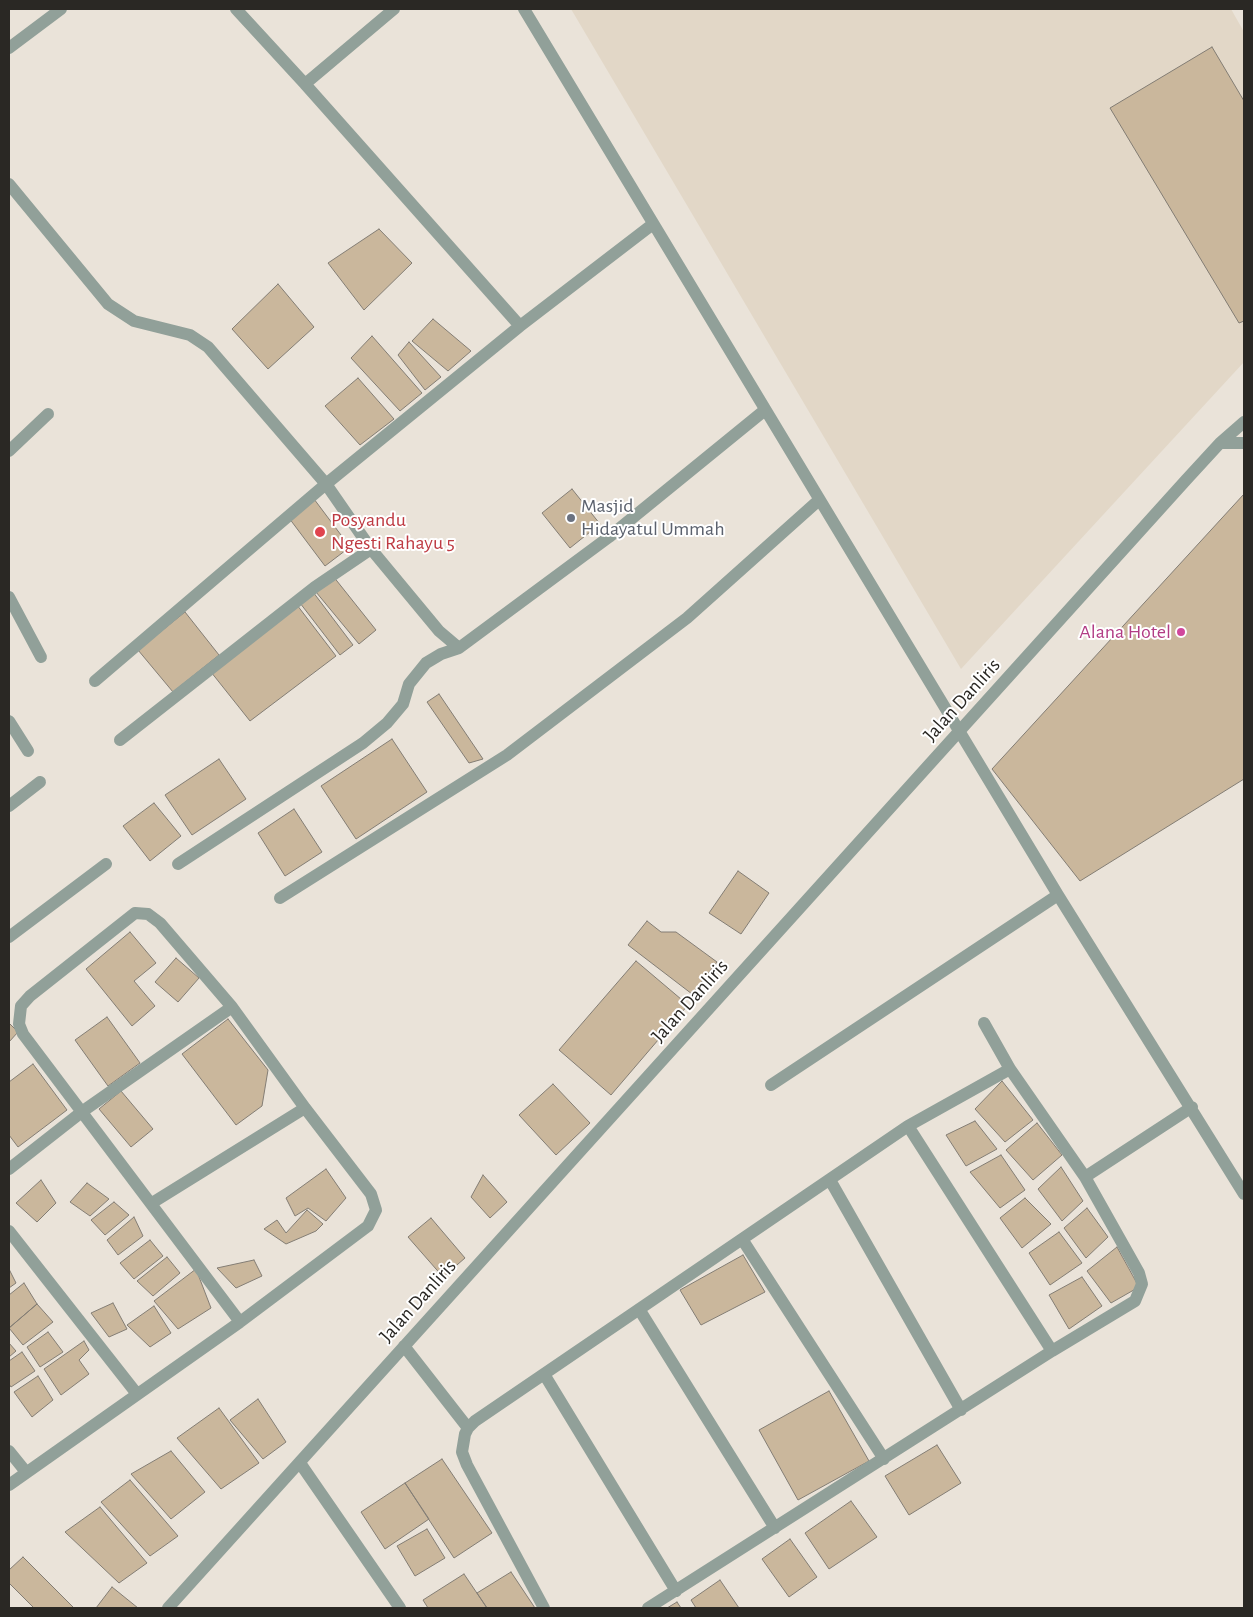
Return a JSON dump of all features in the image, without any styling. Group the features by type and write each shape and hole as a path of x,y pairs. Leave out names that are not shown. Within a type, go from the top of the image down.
{"street":[{"path":"9,48 61,9"},
{"path":"236,9 520,326"},
{"path":"305,84 394,9"},
{"path":"524,9 818,500 1058,895 1192,1107 1244,1194"},
{"path":"9,184 108,304 134,321 190,335 208,347 326,484 371,549 439,631 459,648"},
{"path":"95,681 326,484 520,326 653,224"},
{"path":"178,864 363,743 387,723 403,704 409,684 426,663 441,654 459,648 608,537 765,410"},
{"path":"9,451 48,414"},
{"name":"Jalan Danliris","path":"168,1608 1220,443 1244,422"},
{"path":"1220,443 1244,443"},
{"path":"280,898 506,755 687,618 818,500"},
{"path":"120,740 315,587 371,549"},
{"path":"9,597 41,657"},
{"path":"9,721 28,751"},
{"path":"9,806 40,782"},
{"path":"9,937 106,864"},
{"path":"771,1085 1058,895"},
{"path":"9,1485 240,1322 368,1226 376,1210 370,1194 232,1007 160,922 148,914 135,913 30,996 21,1006 19,1024 23,1034 83,1111 240,1322"},
{"path":"9,1169 83,1111 232,1007"},
{"path":"648,1608 1052,1351 1135,1301 1142,1284 1139,1273 1085,1177 1010,1069 984,1023"},
{"path":"544,1608 466,1465 462,1452 464,1434 468,1428 544,1374 908,1126 1010,1069"},
{"path":"1085,1177 1192,1107"},
{"path":"152,1203 305,1108"},
{"path":"908,1126 1052,1351"},
{"path":"830,1180 961,1410"},
{"path":"9,1231 137,1394"},
{"path":"742,1239 884,1459"},
{"path":"639,1309 775,1528"},
{"path":"404,1346 468,1428"},
{"path":"544,1374 676,1591"},
{"path":"9,1451 26,1472"},
{"path":"300,1462 400,1608"}],"shaded area":[{"path":"571,9 1231,9 1244,32 1244,362 961,669"}],"building":[{"path":"1212,47 1244,101 1244,321 1239,323 1110,108"},
{"path":"379,229 412,263 364,310 328,263"},
{"path":"278,284 314,327 268,369 232,329"},
{"path":"433,319 471,351 448,371 412,341"},
{"path":"372,336 422,393 400,411 351,358"},
{"path":"409,342 441,377 425,390 398,355"},
{"path":"358,378 394,419 360,445 325,406"},
{"name":"Masjid Hidayatul Ummah","path":"572,489 600,524 570,548 542,513"},
{"name":"Alana Hotel","path":"1244,494 1244,779 1080,881 992,769"},
{"name":"Posyandu Ngesti Rahayu 5","path":"314,499 350,547 325,566 289,518"},
{"path":"333,576 376,630 359,644 316,592"},
{"path":"313,592 353,645 340,655 300,603"},
{"path":"297,605 336,656 250,721 211,672"},
{"path":"185,612 219,655 173,692 138,650"},
{"path":"439,694 483,759 469,763 427,702"},
{"path":"392,739 427,792 356,839 321,786"},
{"path":"219,759 246,799 192,835 165,795"},
{"path":"154,803 181,836 150,861 123,826"},
{"path":"294,809 322,852 285,876 258,833"},
{"path":"738,871 769,893 741,934 709,913"},
{"path":"647,921 661,932 676,932 717,962 692,994 628,945"},
{"path":"130,932 156,963 134,981 155,1006 132,1026 86,969"},
{"path":"176,958 199,978 178,1002 155,982"},
{"path":"636,961 688,1005 611,1095 559,1050"},
{"path":"107,1017 140,1063 108,1086 75,1040"},
{"path":"228,1019 268,1070 262,1106 236,1125 182,1054"},
{"path":"9,1023 18,1032 9,1042"},
{"path":"33,1064 67,1110 18,1147 9,1135 9,1082"},
{"path":"1002,1081 1033,1120 1005,1142 975,1109"},
{"path":"553,1084 590,1123 556,1155 519,1115"},
{"path":"121,1091 153,1129 131,1147 99,1109"},
{"path":"975,1121 997,1149 966,1166 946,1135"},
{"path":"1037,1123 1062,1155 1033,1180 1006,1150"},
{"path":"1001,1155 1025,1190 1000,1208 970,1172"},
{"path":"1061,1167 1083,1201 1062,1221 1038,1189"},
{"path":"326,1169 346,1198 326,1221 308,1208 295,1216 286,1198"},
{"path":"483,1175 507,1202 490,1218 471,1197"},
{"path":"41,1180 56,1203 37,1222 16,1203"},
{"path":"87,1183 109,1199 90,1216 70,1202"},
{"path":"1025,1198 1051,1224 1022,1248 1000,1218"},
{"path":"114,1202 129,1215 105,1235 91,1220"},
{"path":"1087,1208 1108,1237 1086,1258 1064,1228"},
{"path":"307,1210 323,1224 316,1231 286,1244 264,1229 277,1220 286,1233"},
{"path":"134,1217 143,1236 118,1255 107,1240"},
{"path":"431,1218 465,1258 443,1277 408,1237"},
{"path":"1059,1232 1082,1263 1050,1285 1029,1253"},
{"path":"150,1240 163,1256 134,1279 120,1263"},
{"path":"1117,1247 1139,1287 1111,1303 1087,1271"},
{"path":"743,1255 765,1292 701,1325 680,1290"},
{"path":"167,1257 180,1273 153,1296 137,1281"},
{"path":"254,1260 262,1276 236,1288 217,1268"},
{"path":"9,1269 16,1283 9,1288"},
{"path":"196,1269 211,1308 178,1329 154,1301"},
{"path":"1082,1277 1102,1306 1069,1329 1049,1295"},
{"path":"24,1283 37,1304 9,1328 9,1295"},
{"path":"113,1303 127,1329 109,1337 91,1313"},
{"path":"37,1304 53,1322 23,1345 9,1328"},
{"path":"154,1306 171,1333 150,1347 127,1325"},
{"path":"48,1332 63,1352 40,1367 27,1347"},
{"path":"84,1341 89,1350 79,1360 89,1374 61,1395 44,1369"},
{"path":"9,1343 16,1351 9,1357"},
{"path":"22,1352 35,1371 11,1387 9,1384 9,1361"},
{"path":"38,1376 53,1400 32,1417 14,1392"},
{"path":"829,1391 869,1461 798,1500 759,1430"},
{"path":"258,1399 286,1442 263,1459 230,1420"},
{"path":"219,1408 259,1463 221,1489 177,1438"},
{"path":"937,1445 961,1483 909,1515 885,1476"},
{"path":"171,1451 205,1492 171,1519 131,1474"},
{"path":"442,1459 492,1533 454,1558 405,1483"},
{"path":"130,1480 178,1536 150,1556 101,1502"},
{"path":"405,1483 429,1519 385,1549 361,1512"},
{"path":"851,1501 877,1537 829,1569 805,1533"},
{"path":"100,1507 147,1563 119,1583 65,1532"},
{"path":"427,1529 445,1558 415,1576 397,1546"},
{"path":"790,1539 817,1577 789,1597 762,1559"},
{"path":"23,1557 74,1608 34,1608 9,1583 9,1570"},
{"path":"511,1572 535,1608 487,1608 477,1593"},
{"path":"464,1574 487,1608 428,1608 423,1600"},
{"path":"720,1580 739,1608 696,1608 691,1600"},
{"path":"112,1587 138,1608 96,1608"},
{"path":"677,1602 681,1608 667,1608"}],"place":[{"name":"Masjid Hidayatul Ummah","path":"571,518"},
{"name":"Posyandu Ngesti Rahayu 5","path":"320,532"},
{"name":"Alana Hotel","path":"1181,632"}]}
